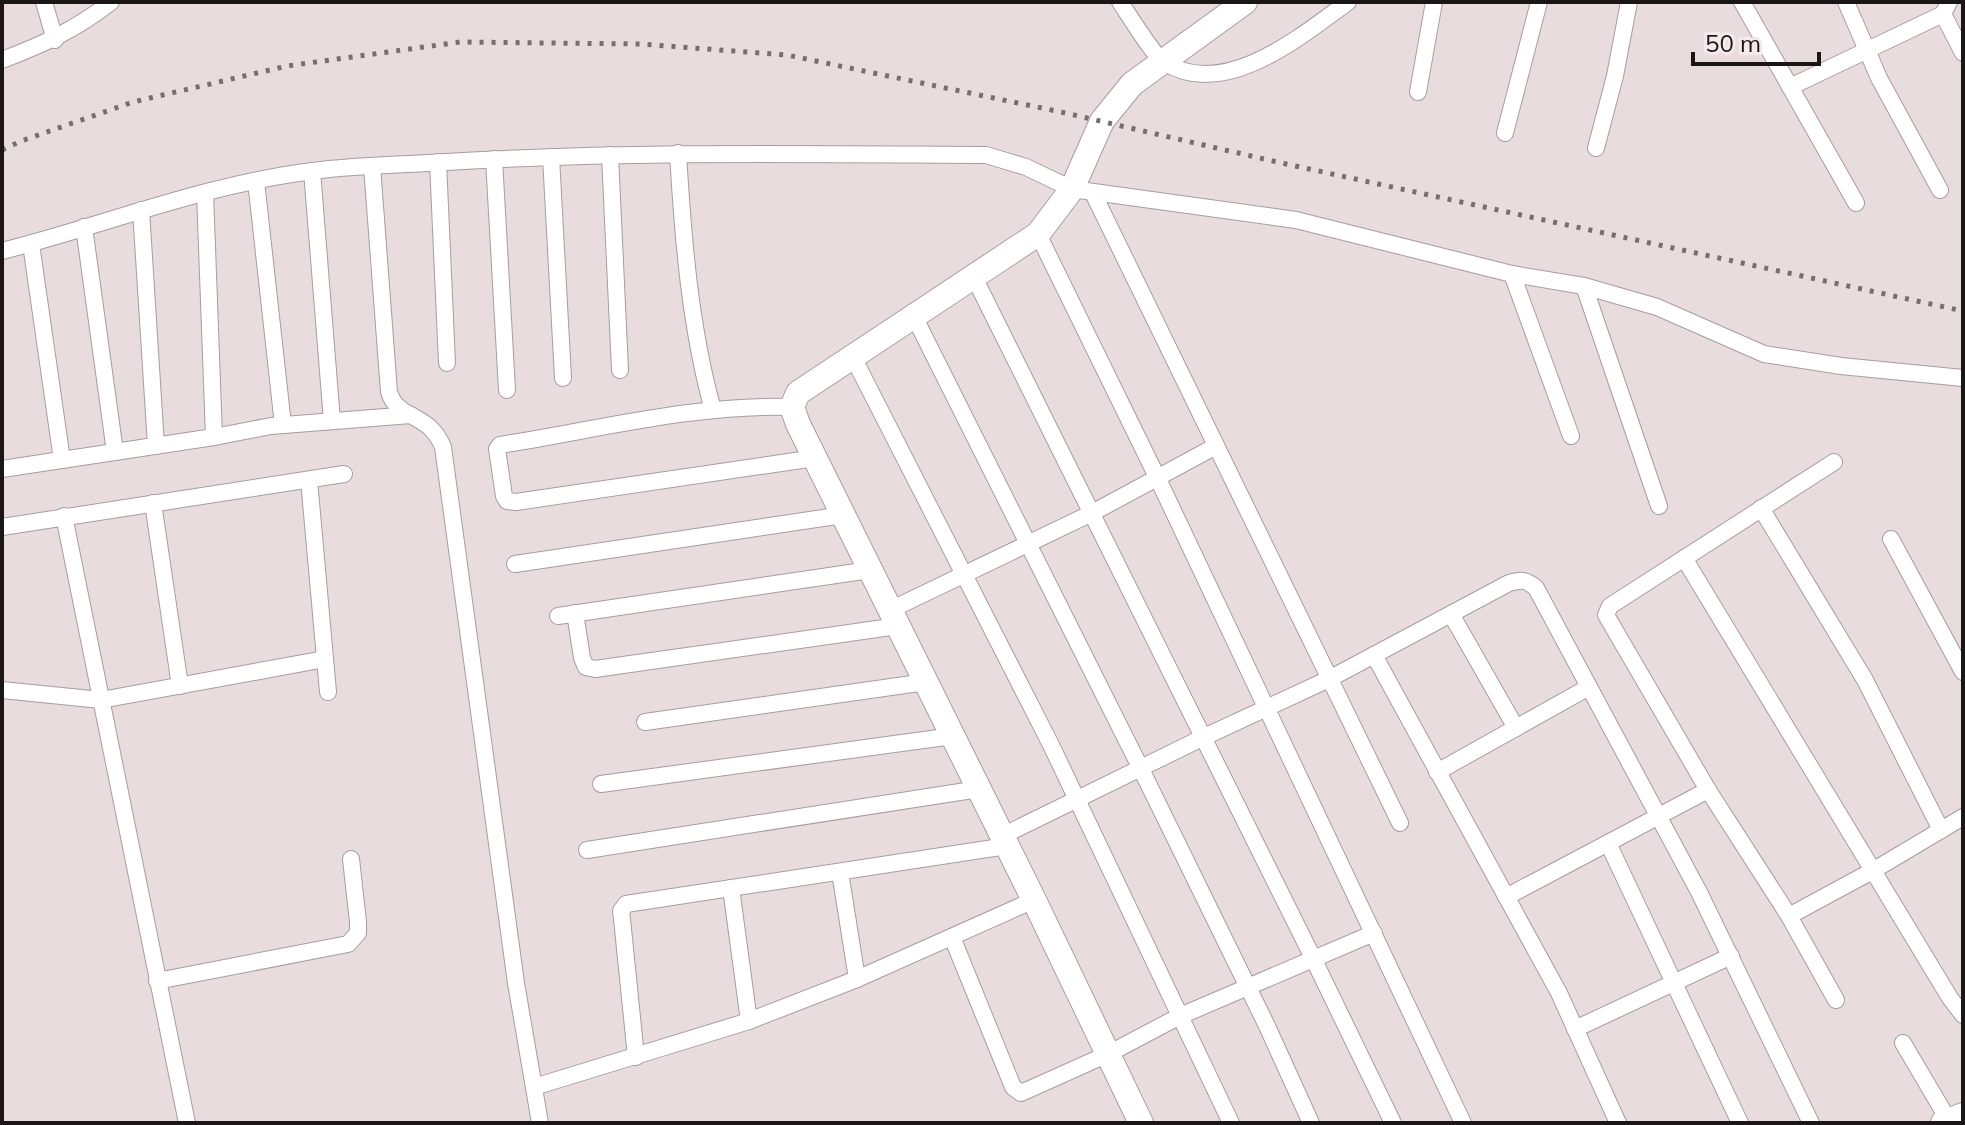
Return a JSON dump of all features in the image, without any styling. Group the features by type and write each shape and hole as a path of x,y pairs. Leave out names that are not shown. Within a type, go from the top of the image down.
{"street":[{"path":"44,2 55,40"},
{"path":"2,60 55,40 82,25 111,2"},
{"path":"1120,2 1162,62 1192,73 1223,74 1249,65 1288,44 1348,2"},
{"path":"1418,92 1434,2"},
{"path":"1505,133 1539,2"},
{"path":"1596,148 1615,76 1629,2"},
{"path":"1742,2 1856,203"},
{"path":"1846,2 1879,78 1940,190"},
{"path":"1141,1123 792,407 798,393 1038,234 1083,191 1102,121 1132,84 1236,5"},
{"path":"1790,87 1946,8 1963,53"},
{"path":"678,153 682,227 700,356 713,410"},
{"path":"2,251 205,193 312,171 494,159 678,153 986,155 1026,167 1083,191 1296,220 1512,274 1584,286 1657,307 1764,354 1841,366 1963,378"},
{"path":"610,155 620,370"},
{"path":"551,157 563,378"},
{"path":"494,159 507,390"},
{"path":"438,162 447,363"},
{"path":"372,166 389,392 394,405 432,426 443,447 516,983 540,1123"},
{"path":"312,171 332,421"},
{"path":"256,181 283,425"},
{"path":"1083,191 1216,446 1400,823"},
{"path":"205,193 214,437"},
{"path":"141,210 156,446"},
{"path":"84,227 115,452"},
{"path":"1038,234 1158,479 1463,1123"},
{"path":"31,244 62,460"},
{"path":"1512,274 1571,436"},
{"path":"974,277 1393,1123"},
{"path":"1584,286 1659,506"},
{"path":"914,316 1141,769 1311,1123"},
{"path":"853,357 1077,799 1231,1123"},
{"path":"792,407 751,406 713,410 500,445 497,449 506,499 516,502 815,458"},
{"path":"2,469 283,425 412,415"},
{"path":"870,570 567,614 582,658 590,668 894,618 965,574 1092,513 1216,446"},
{"path":"1834,462 1610,606 1606,615 1708,790 1789,916 1836,1000"},
{"path":"2,527 344,474"},
{"path":"309,480 328,692"},
{"path":"153,503 180,686"},
{"path":"1761,508 1865,680 1941,830"},
{"path":"515,564 843,515"},
{"path":"64,516 187,1123"},
{"path":"1891,539 1963,672"},
{"path":"1684,558 1963,1015"},
{"path":"636,1057 623,906 633,902 840,872 1005,841 1077,799 1329,679 1520,580 1528,581 1536,588 1659,816 1731,956 1811,1123"},
{"path":"1451,614 1516,728"},
{"path":"1374,655 1559,993 1618,1123"},
{"path":"2,690 101,700 325,659"},
{"path":"645,722 926,682"},
{"path":"1437,772 1589,687"},
{"path":"601,784 953,736"},
{"path":"587,850 979,789"},
{"path":"1506,897 1708,790"},
{"path":"1789,916 1963,818"},
{"path":"1608,843 1740,1123"},
{"path":"157,981 348,944 358,933 351,859"},
{"path":"840,872 857,979"},
{"path":"731,888 749,1021"},
{"path":"534,1087 749,1021 857,979 1034,900"},
{"path":"952,937 1016,1092 1027,1092 1180,1016 1374,933"},
{"path":"1575,1029 1731,956"},
{"path":"1903,1043 1952,1120"}],"railway":[{"path":"2,150 133,102 287,66 460,42 640,44 787,55 1061,112 1963,311"}]}
